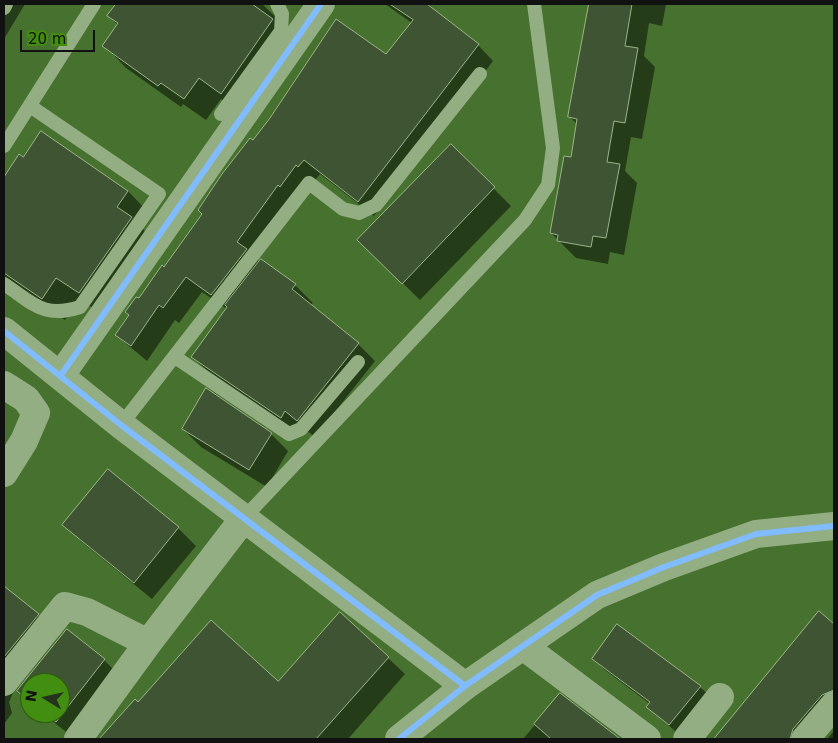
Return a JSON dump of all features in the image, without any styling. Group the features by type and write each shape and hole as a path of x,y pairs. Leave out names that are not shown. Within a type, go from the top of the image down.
{"street":[{"path":"61,375 320,4"},
{"path":"4,331 121,424 466,686"},
{"path":"4,385 26,400 36,413 24,441 4,473"},
{"path":"78,739 148,643 244,518"},
{"path":"400,739 466,686 597,595 664,567 756,534 834,526"},
{"path":"4,682 65,606 87,612 148,643"},
{"path":"523,646 647,739"},
{"path":"687,739 720,697"},
{"path":"805,739 834,705"}],"lane":[{"path":"4,8 6,4"},
{"path":"4,146 94,4"},
{"path":"222,114 281,31 282,14 276,4"},
{"path":"244,518 525,220 548,185 553,148 534,4"},
{"path":"121,424 309,183 343,209 359,213 376,204 480,74"},
{"path":"4,284 44,310 62,313 80,307 159,194 30,106"},
{"path":"175,357 289,434 301,429 358,362"}],"building":[{"path":"116,4 252,4 273,19 221,94 199,78 184,99 161,83 158,86 102,46 118,23 107,16"},
{"path":"390,4 427,4 479,44 358,202 304,160 298,167 296,165 280,187 278,185 237,242 247,249 211,295 186,277 163,308 159,305 131,346 115,335 129,315 125,312 136,297 139,298 162,265 164,267 202,214 198,210 222,174 250,138 253,140 270,118 336,19 386,54 413,20"},
{"path":"589,4 632,4 625,46 638,48 625,123 614,121 607,162 620,164 606,238 593,236 591,247 557,241 558,235 550,233 564,156 571,157 577,119 568,117"},
{"path":"41,131 128,191 117,207 132,217 79,293 56,278 42,299 4,273 4,177 19,154 23,157"},
{"path":"451,144 495,187 402,284 357,240"},
{"path":"261,259 296,284 292,289 359,343 297,421 285,411 281,418 191,357 227,307 225,305"},
{"path":"206,388 272,433 249,470 182,429"},
{"path":"108,469 179,527 134,583 62,525"},
{"path":"4,586 39,614 4,657"},
{"path":"819,611 834,624 834,690 822,695 793,729 790,739 714,739"},
{"path":"340,612 389,657 316,739 99,739 135,699 138,702 211,620 278,681"},
{"path":"617,624 701,686 669,725 646,707 650,702 592,659"},
{"path":"67,629 105,659 70,704 70,673 32,673"},
{"path":"560,693 621,739 551,739 534,724"}],"cycle path":[{"path":"61,375 321,4"},
{"path":"4,331 121,425 465,686"},
{"path":"399,739 465,686 597,595 664,567 756,534 834,526"}]}
